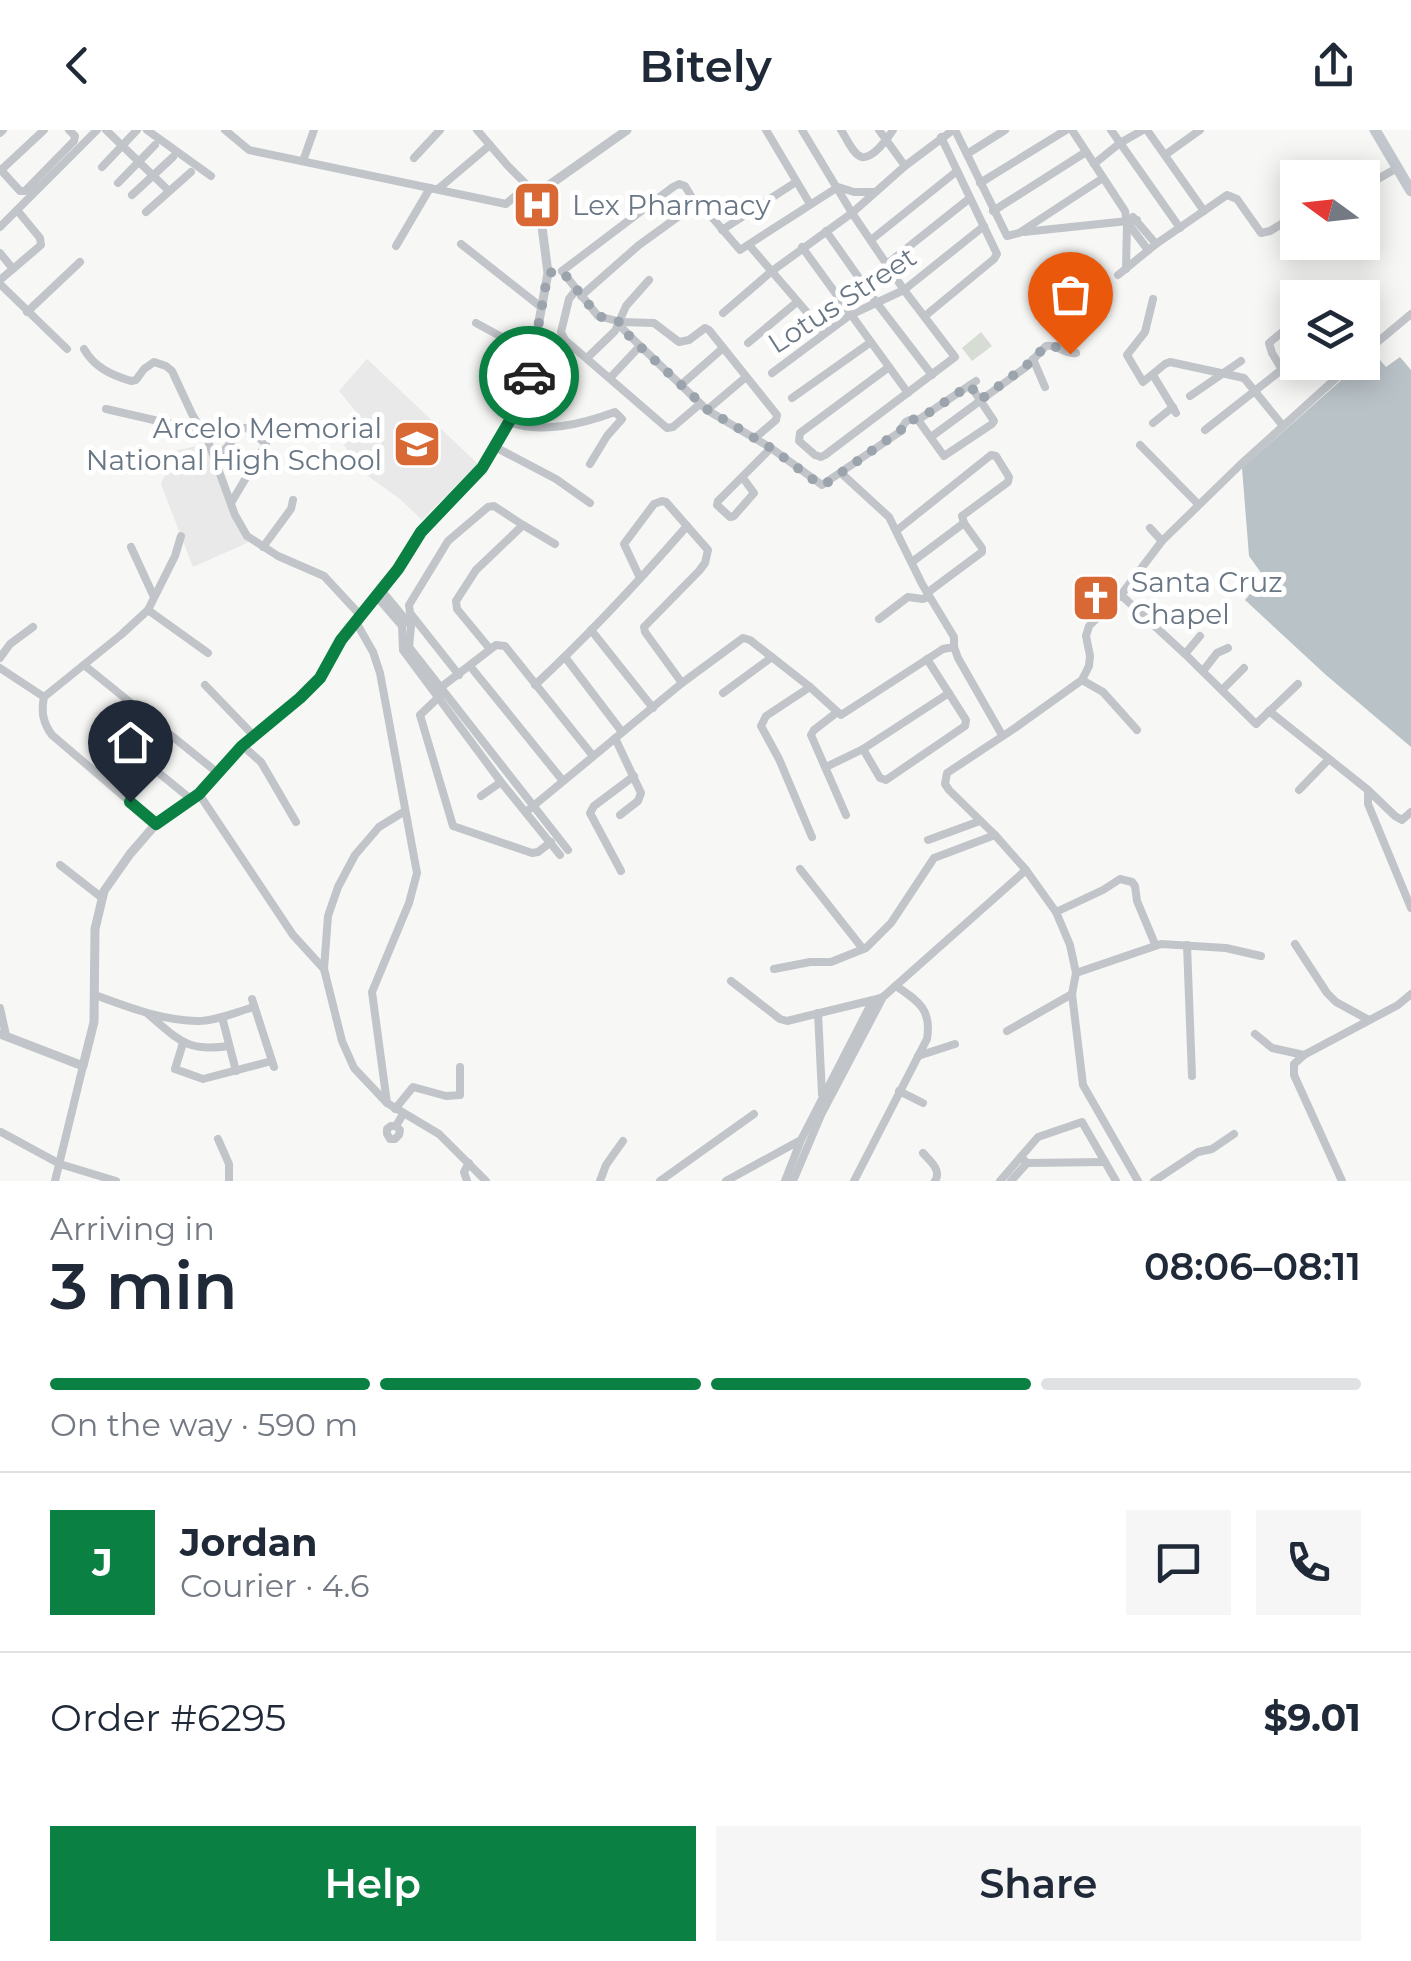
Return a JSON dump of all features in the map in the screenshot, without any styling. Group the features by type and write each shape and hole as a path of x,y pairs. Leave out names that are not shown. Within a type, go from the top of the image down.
{"main road":[{"path":"1376,130 1411,191"}],"street":[{"path":"44,130 0,170 20,191 74,141 70,130"},
{"path":"0,226 98,130"},
{"path":"106,130 169,191"},
{"path":"102,167 137,130"},
{"path":"147,130 211,176"},
{"path":"226,130 249,150 506,204 527,186"},
{"path":"304,161 314,130"},
{"path":"414,158 440,130"},
{"path":"54,1181 94,1022 96,929 101,897 156,824 196,797 242,746 320,678 341,640 379,594 421,532 469,484 495,447 529,375 548,273 538,196 477,130"},
{"path":"538,196 626,130"},
{"path":"766,130 810,204"},
{"path":"802,130 852,213 955,359 821,457 800,440 800,434 889,367"},
{"path":"841,130 862,156 870,154 894,130"},
{"path":"879,130 906,166"},
{"path":"723,312 954,130 1006,236 1129,218"},
{"path":"967,154 1005,130"},
{"path":"980,182 1069,130 1152,247"},
{"path":"1111,130 1180,228"},
{"path":"1094,164 1120,143 1145,130 1204,211"},
{"path":"1165,156 1200,130"},
{"path":"924,316 997,254 942,137"},
{"path":"118,182 155,145"},
{"path":"396,246 434,188 490,145"},
{"path":"993,211 1086,152"},
{"path":"132,195 174,157"},
{"path":"1380,178 1397,168"},
{"path":"871,240 957,171"},
{"path":"146,212 191,172"},
{"path":"1019,232 1103,178"},
{"path":"722,230 796,182"},
{"path":"548,273 562,271 676,185 685,186 693,206 569,300 561,334 668,428 746,378"},
{"path":"710,215 738,250 838,187 876,192"},
{"path":"1129,218 1122,272 1227,195 1237,198 1260,233 1280,226"},
{"path":"887,264 970,198"},
{"path":"18,210 42,243 0,282 68,349"},
{"name":"Lotus Street","path":"772,373 850,315 904,290 984,226"},
{"path":"826,231 932,375"},
{"path":"462,244 541,307"},
{"path":"749,245 824,332"},
{"path":"802,247 908,393"},
{"path":"0,253 13,269"},
{"path":"27,312 80,262"},
{"path":"562,271 598,316 654,324 679,342 706,328 778,418 755,438"},
{"path":"587,358 620,322 626,306 650,280"},
{"path":"1152,298 1145,332 1127,355 1143,382 1170,362 1244,378 1283,426"},
{"path":"748,343 797,302"},
{"path":"1380,338 1411,314"},
{"path":"476,322 533,354"},
{"path":"620,322 624,331 704,407 771,448 820,485 901,430 906,421 918,420 946,456 994,420 973,383 918,420"},
{"path":"1205,430 1280,371 1269,343 1280,333"},
{"path":"792,398 871,342"},
{"path":"931,437 1048,345 1076,353"},
{"path":"610,378 640,346"},
{"path":"84,348 100,367 131,381 140,378 154,362 172,371 216,460 242,530 263,547 324,576 358,619 374,652 417,872 409,902 372,992 396,1126"},
{"path":"680,385 723,348"},
{"path":"1033,359 1045,388"},
{"path":"1190,396 1241,361"},
{"path":"1152,375 1174,410 1153,423"},
{"path":"1138,1181 1083,1084 1072,994 1076,973 1070,945 1056,912 1026,870 949,790 945,778 1082,680 1089,666 1088,628 1198,504 1334,380"},
{"path":"106,408 202,431"},
{"path":"509,422 541,429 594,420 615,412 622,419 590,464"},
{"path":"594,420 607,436"},
{"path":"216,460 243,428 266,444 231,504"},
{"path":"1140,445 1198,504"},
{"path":"495,447 590,503"},
{"path":"743,478 754,494 730,518 717,504 771,448"},
{"path":"879,620 908,597 923,600 982,552 962,516 1009,481 1009,477 994,455 990,456 896,531"},
{"path":"841,472 887,514 1002,735"},
{"path":"263,547 291,509 293,500"},
{"path":"640,578 624,544 654,504 659,500 666,502 708,550 705,563 644,627 682,682"},
{"path":"458,675 410,613 409,606 448,541 488,506 494,506 555,544"},
{"path":"912,562 964,523"},
{"path":"490,649 455,603 476,570 523,526"},
{"path":"535,685 566,657 686,526"},
{"path":"1150,528 1162,541"},
{"path":"156,824 52,735 43,717 44,697 148,610 181,536"},
{"path":"131,547 154,596"},
{"path":"379,594 409,623 409,646 501,782 530,809"},
{"path":"1121,595 1256,724 1298,684"},
{"path":"148,610 208,654"},
{"path":"0,658 10,644 33,628"},
{"path":"591,630 653,708"},
{"path":"1185,654 1200,636"},
{"path":"530,809 682,682 743,638 844,715 943,649 954,647"},
{"path":"554,839 538,852 532,852 453,826 420,715 458,675 490,649 504,646 593,756"},
{"path":"1203,671 1217,654 1228,648"},
{"path":"566,657 619,735 640,788 641,797 620,815"},
{"path":"723,693 772,658"},
{"path":"863,749 880,778 886,780 966,724 927,660"},
{"path":"84,664 219,774"},
{"path":"470,666 563,781"},
{"path":"0,668 44,697"},
{"path":"1222,690 1244,668"},
{"path":"0,686 10,677"},
{"path":"1082,680 1103,692 1137,730"},
{"path":"205,685 254,736"},
{"path":"810,687 766,716 761,726 812,837"},
{"path":"826,767 863,749 949,692"},
{"path":"439,693 564,852"},
{"path":"1269,711 1330,758 1398,819 1411,812"},
{"path":"836,712 812,735 846,814"},
{"path":"242,746 261,762 296,822"},
{"path":"127,747 196,797 293,935 324,969"},
{"path":"1298,790 1330,758"},
{"path":"622,872 590,816 591,810 634,776"},
{"path":"481,796 501,782"},
{"path":"1368,790 1368,804 1411,908"},
{"path":"406,811 367,840 338,886 328,916 324,969 342,1041 354,1068 395,1109 439,1134 486,1181"},
{"path":"928,840 980,822"},
{"path":"774,969 831,962 871,945 891,923 934,858 995,836"},
{"path":"60,865 101,897"},
{"path":"800,869 863,949"},
{"path":"731,981 788,1021 878,998 1026,870"},
{"path":"1056,912 1120,878 1126,879 1134,886 1155,944"},
{"path":"1076,973 1155,944 1223,948 1260,956"},
{"path":"1186,944 1192,1076"},
{"path":"1295,944 1327,993 1369,1020"},
{"path":"854,1181 927,1039 930,1026 926,1012 915,999 896,986"},
{"path":"1007,1030 1072,994"},
{"path":"1342,1181 1294,1075 1294,1064 1411,994"},
{"path":"95,996 150,1015 198,1021 222,1017 253,1003 273,1064 203,1079 174,1068 183,1044"},
{"path":"789,1181 804,1142 878,998"},
{"path":"0,1008 3,1035 82,1066"},
{"path":"818,1013 825,1100"},
{"path":"150,1015 183,1044 206,1049 229,1046"},
{"path":"222,1017 236,1071"},
{"path":"1255,1034 1272,1048 1304,1055"},
{"path":"918,1056 955,1044"},
{"path":"395,1109 413,1088 446,1096 460,1095 460,1067"},
{"path":"899,1091 923,1103"},
{"path":"660,1181 754,1114"},
{"path":"1011,1181 1040,1136 1081,1122 1116,1181"},
{"path":"2,1132 60,1164 116,1181"},
{"path":"1154,1181 1234,1134"},
{"path":"218,1138 229,1164 228,1181"},
{"path":"600,1181 606,1165 624,1141"},
{"path":"726,1181 804,1142"},
{"path":"922,1153 938,1170 935,1181"},
{"path":"1106,1162 1124,1154"},
{"path":"1000,1181 1024,1160 1128,1163"},
{"path":"467,1181 464,1172 469,1163"}],"shaded area":[{"path":"981,332 992,346 972,361 962,348"},
{"path":"1400,357 1411,370 1411,747 1245,600 1264,577 1249,556 1242,468 1341,380 1380,380 1380,360 1386,367"},
{"name":"Arcelo Memorial National High School","path":"367,359 478,464 422,520 361,471 344,445 366,424 339,391"},
{"path":"206,444 237,527 249,542 193,567 161,484 174,451"}],"way so far":[{"path":"529,376 548,273 562,271 598,316 620,322 633,340 708,410 824,485 901,430 906,421 918,420 970,385 980,400 1046,346 1070,354"}],"place":[{"name":"Lex Pharmacy","path":"537,205"},
{"name":"Arcelo Memorial National High School","path":"417,444"},
{"name":"Santa Cruz Chapel","path":"1096,598"}],"route":[{"path":"130,802 156,824 199,794 242,746 320,678 341,640 398,569 421,532 482,468 509,422 529,376"}]}
